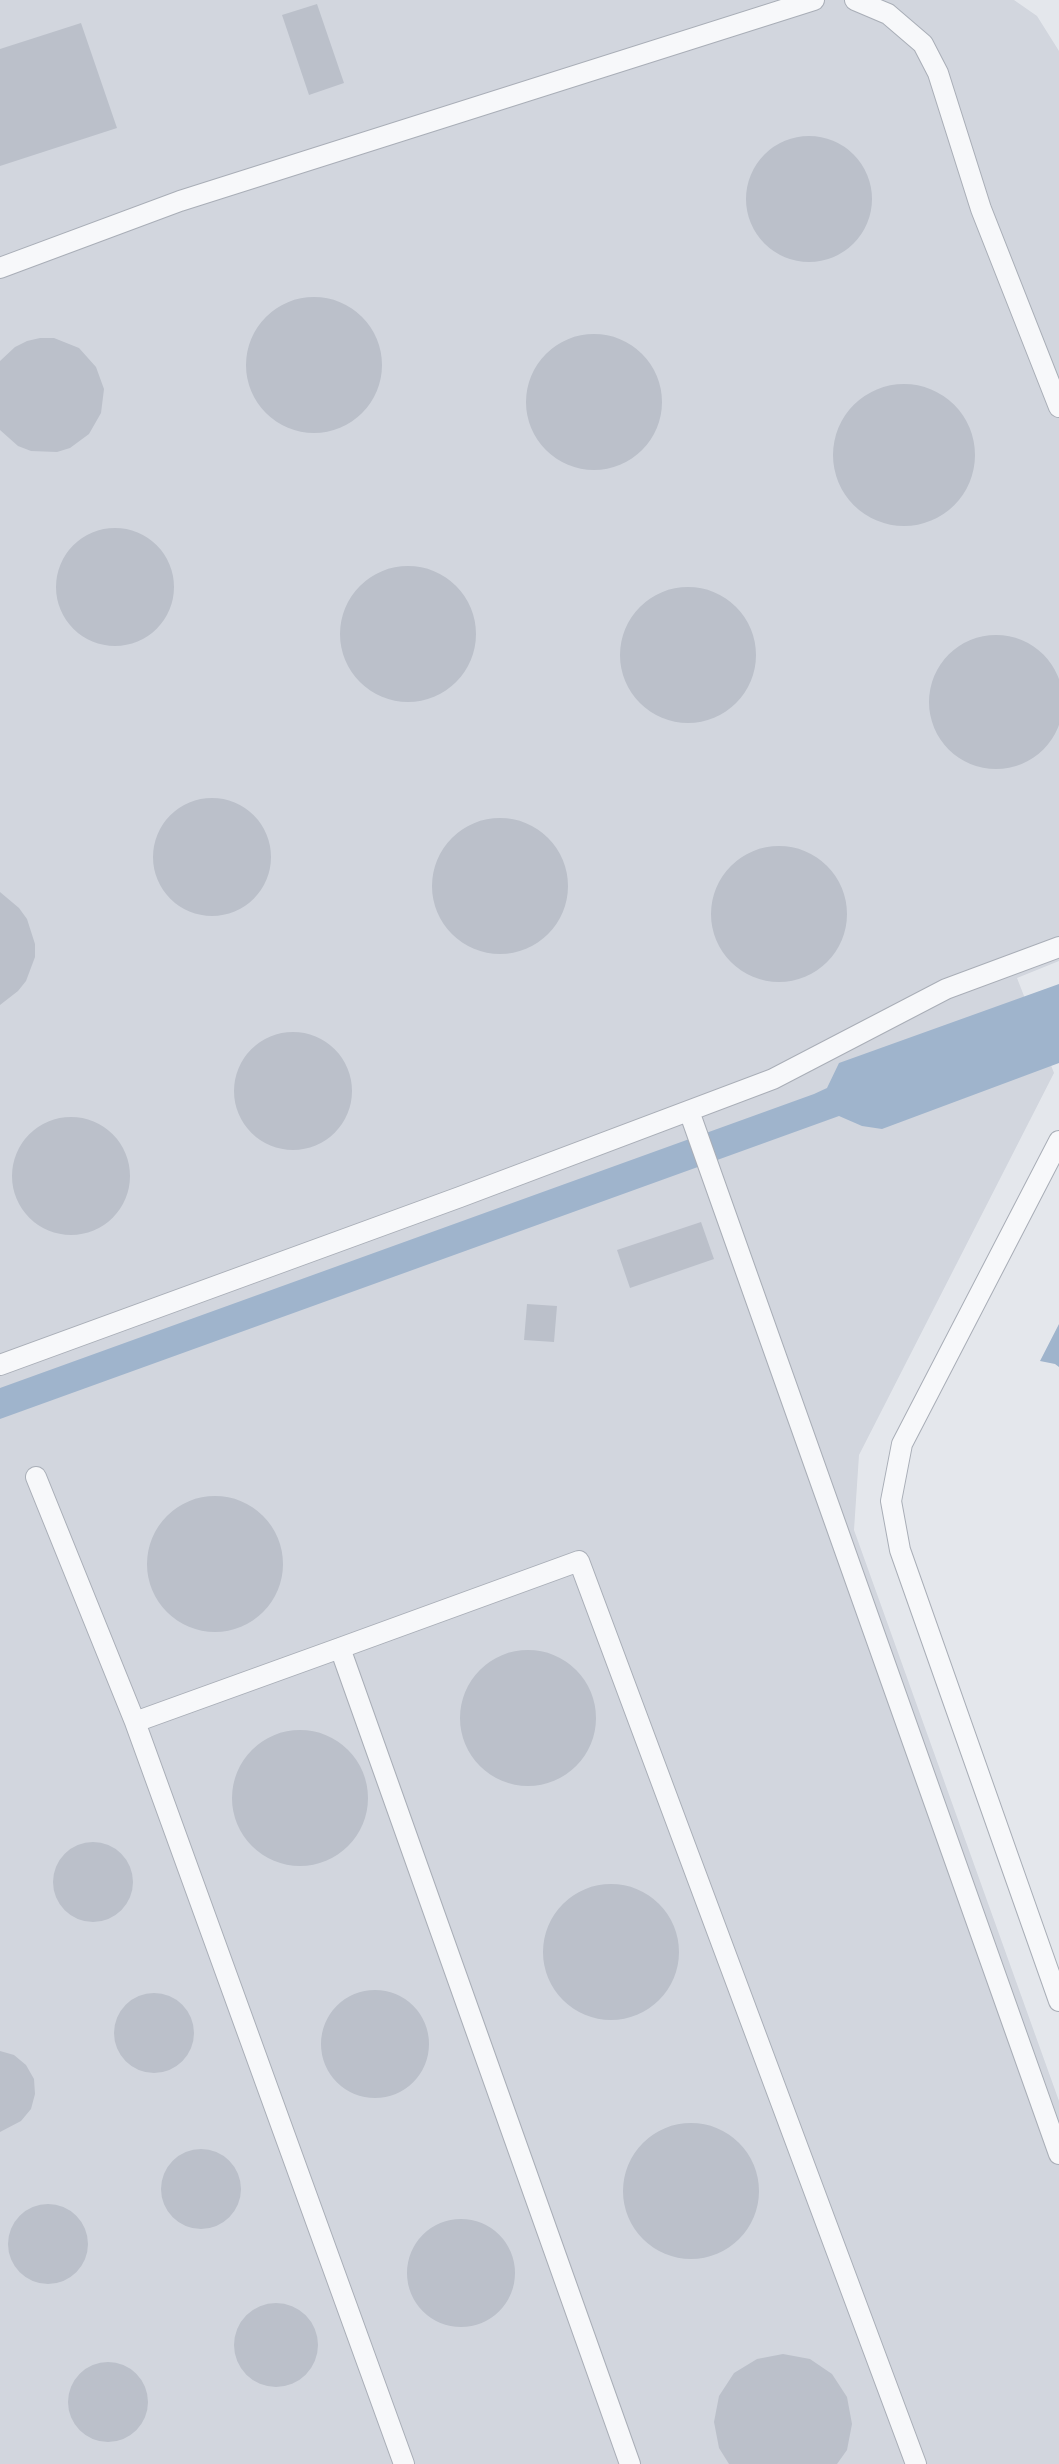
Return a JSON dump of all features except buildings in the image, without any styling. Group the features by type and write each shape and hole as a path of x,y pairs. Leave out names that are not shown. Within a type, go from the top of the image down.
{"street":[{"path":"0,268 180,201 814,0"},
{"path":"855,0 888,14 923,44 938,73 981,209 1059,407"},
{"path":"0,1365 692,1119 945,989 1059,946"},
{"path":"692,1119 712,1181 1059,2154"},
{"path":"1059,1141 902,1444 891,1501 900,1550 1059,2001"},
{"path":"36,1477 135,1722 404,2464"},
{"path":"135,1722 579,1561 916,2464"},
{"path":"340,1648 630,2464"}],"shaded area":[{"path":"0,0 1014,0 1037,16 1059,51 1059,961 1017,978 1054,1073 859,1455 854,1530 1059,2101 1059,2464 0,2464"}],"water":[{"path":"1059,984 1059,1063 882,1129 862,1126 839,1116 0,1419 0,1388 814,1094 827,1088 839,1063"},
{"path":"1059,1324 1059,1367 1040,1361"}]}
